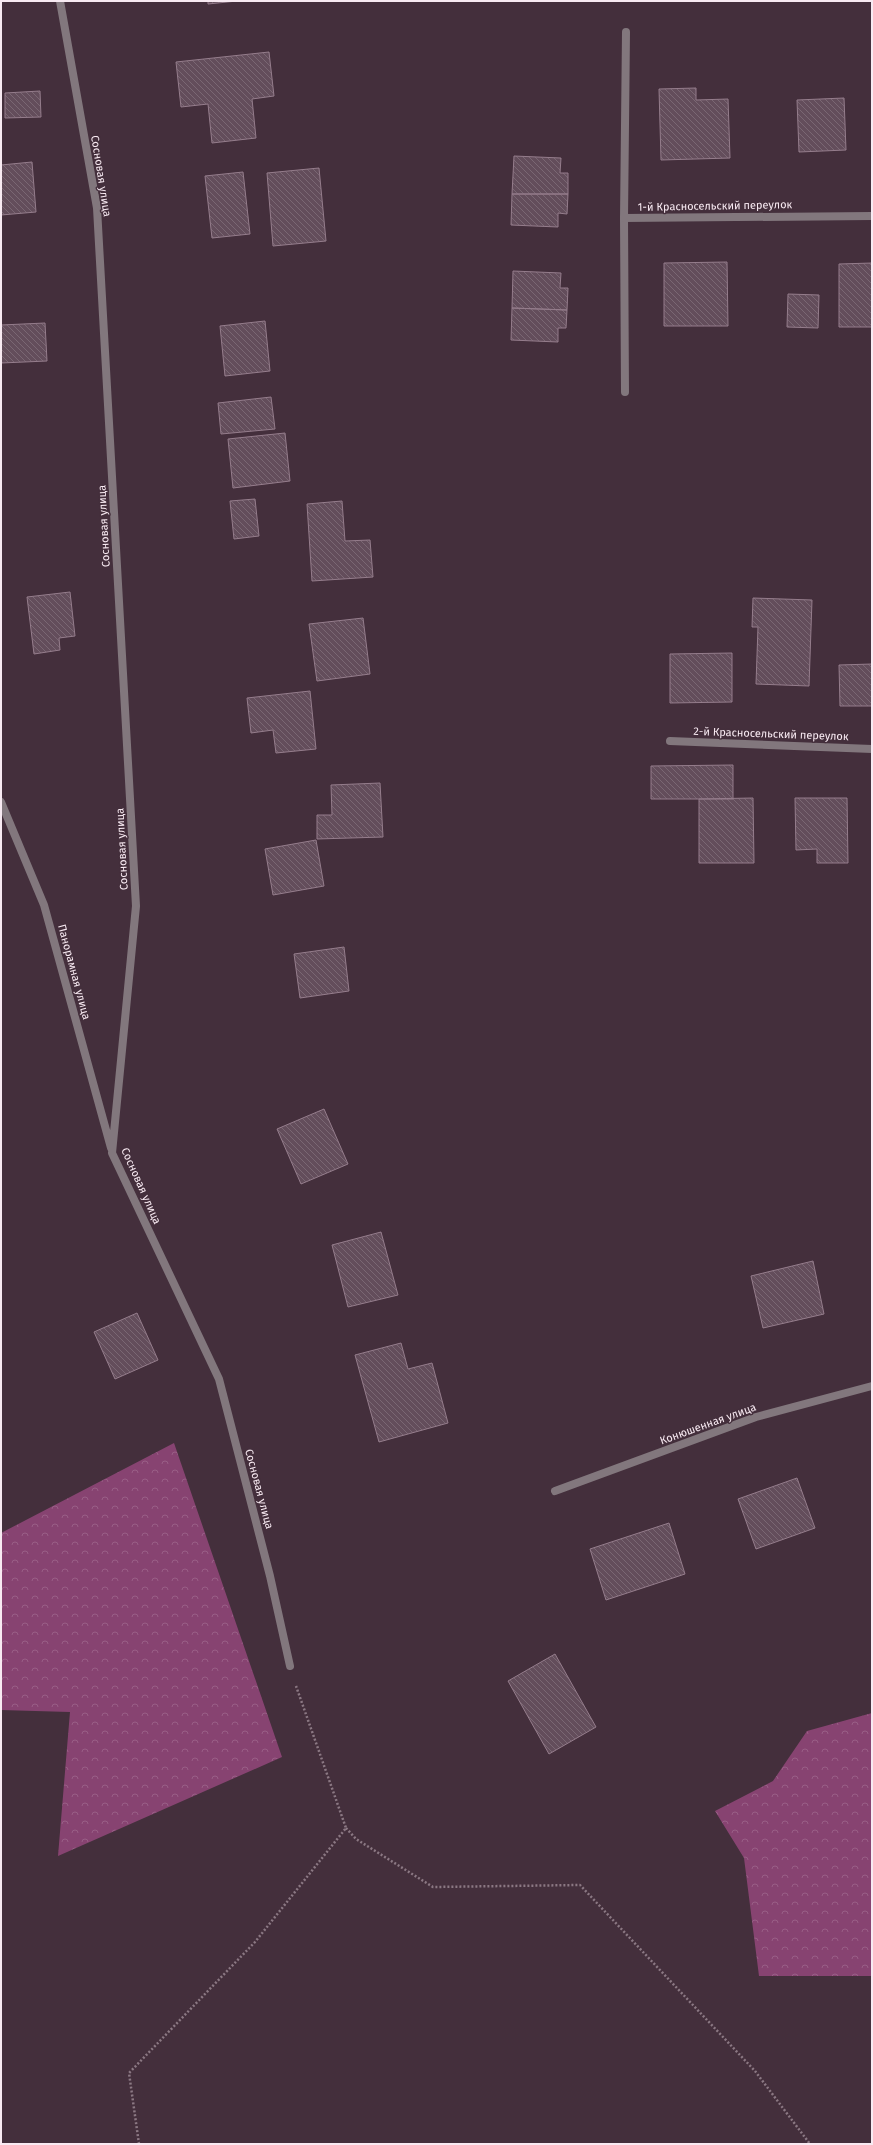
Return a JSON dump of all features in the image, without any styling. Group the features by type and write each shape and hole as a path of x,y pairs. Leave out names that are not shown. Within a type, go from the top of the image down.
{"street":[{"name":"Сосновая улица","path":"60,1 97,208 136,906 112,1153 219,1379 270,1576 290,1666"},
{"name":"1-й Красносельский переулок","path":"626,32 624,218 872,216"},
{"path":"624,218 625,392"},
{"name":"2-й Красносельский переулок","path":"670,741 872,750"},
{"name":"Панорамная улица","path":"1,802 44,905 112,1153"},
{"name":"Конюшенная улица","path":"555,1492 756,1417 872,1386"}],"path":[{"path":"290,1666 346,1828 356,1839 432,1887 580,1885 755,2071 810,2144"},
{"path":"140,2144 129,2073 255,1942 346,1828"}],"green space":[{"path":"174,1443 282,1757 58,1856 70,1712 1,1710 1,1533"},
{"path":"872,1713 872,1976 759,1976 744,1858 715,1811 773,1781 807,1731"}],"building":[{"path":"208,1 237,1 208,4"},
{"path":"269,52 274,96 252,99 256,138 212,143 208,104 181,107 176,62"},
{"path":"696,88 696,100 728,99 730,158 661,160 659,89"},
{"path":"40,91 41,117 5,118 5,93"},
{"path":"844,98 846,150 799,152 797,100"},
{"path":"514,156 561,158 560,173 568,173 568,194 512,194"},
{"path":"32,162 36,212 1,215 1,165"},
{"path":"319,168 326,241 273,246 267,173"},
{"path":"243,172 250,234 212,238 205,176"},
{"path":"512,194 568,194 567,214 558,213 558,227 511,225"},
{"path":"727,262 728,326 664,326 664,263"},
{"path":"872,263 872,327 839,327 839,264"},
{"path":"513,271 561,273 560,288 568,288 567,310 512,308"},
{"path":"788,294 819,295 818,328 787,327"},
{"path":"512,308 567,310 566,328 558,328 558,342 511,340"},
{"path":"265,321 270,371 225,376 220,326"},
{"path":"45,323 47,361 1,363 1,325"},
{"path":"271,397 275,429 221,434 218,403"},
{"path":"285,433 290,481 233,488 228,439"},
{"path":"255,499 259,536 234,539 230,501"},
{"path":"342,501 345,541 370,540 373,577 312,581 307,504"},
{"path":"70,592 75,636 59,638 60,650 34,654 27,597"},
{"path":"753,598 812,600 809,686 756,684 758,627 752,627"},
{"path":"363,618 370,674 317,681 309,624"},
{"path":"732,653 732,702 670,703 670,654"},
{"path":"872,664 872,706 840,706 839,665"},
{"path":"310,691 316,749 276,753 273,730 251,733 247,698"},
{"path":"733,765 733,799 651,799 651,766"},
{"path":"380,783 383,837 317,839 317,815 332,815 331,785"},
{"path":"753,798 754,863 699,863 699,799"},
{"path":"795,798 847,798 848,863 817,863 817,849 796,850"},
{"path":"316,840 324,886 273,895 265,849"},
{"path":"344,947 349,991 300,998 294,954"},
{"path":"324,1109 348,1164 301,1184 277,1129"},
{"path":"381,1232 398,1295 348,1307 332,1245"},
{"path":"813,1261 824,1314 763,1328 751,1276"},
{"path":"137,1313 158,1360 115,1379 94,1332"},
{"path":"401,1343 408,1369 432,1363 448,1423 379,1442 355,1355"},
{"path":"797,1478 815,1528 756,1549 738,1499"},
{"path":"669,1523 685,1574 606,1600 590,1549"},
{"path":"555,1654 596,1727 549,1754 508,1681"}]}
